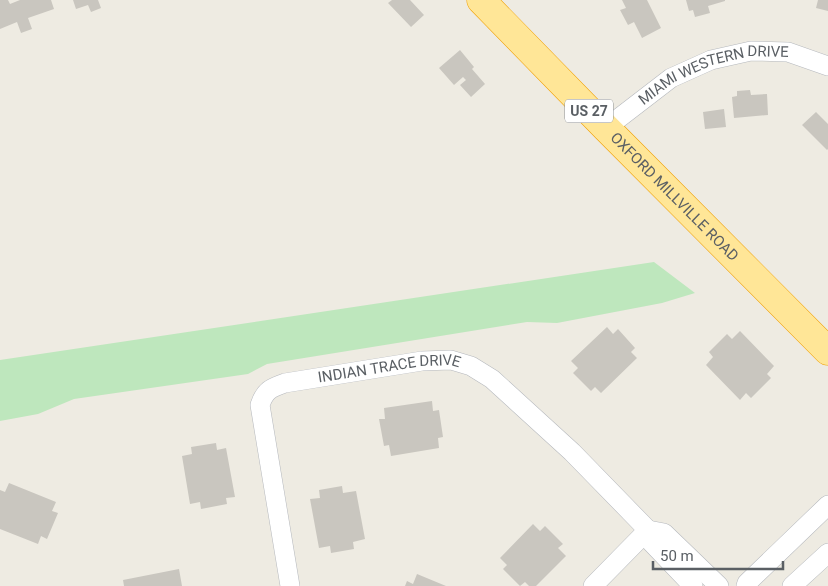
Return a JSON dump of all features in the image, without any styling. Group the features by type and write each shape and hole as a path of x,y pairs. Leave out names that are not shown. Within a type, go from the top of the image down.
{"highway":[{"name":"OXFORD MILLVILLE ROAD","path":"481,0 828,350"}],"street":[{"name":"MIAMI WESTERN DRIVE","path":"606,128 671,78 711,60 751,51 788,52 828,66"},
{"name":"INDIAN TRACE DRIVE","path":"290,586 260,405 263,396 274,387 285,383 422,361 451,360 471,366 492,379 572,452 648,530 651,542 692,586"},
{"path":"746,586 828,505"},
{"path":"593,586 648,530"},
{"name":"INDIAN TRACE DRIVE","path":"648,530 664,533 719,586"},
{"path":"792,586 828,553"}],"green space":[{"path":"654,262 695,293 662,303 557,323 527,322 267,364 248,374 74,399 38,414 0,421 0,360"}],"building":[{"path":"0,0 8,0 10,4 20,0 51,0 54,9 28,18 32,29 21,33 17,22 0,29"},
{"path":"73,0 98,0 101,8 91,12 88,5 76,9"},
{"path":"392,0 410,0 424,15 411,27 388,3"},
{"path":"622,0 647,0 661,28 642,38 634,22 628,25 620,10 626,8"},
{"path":"686,0 725,1 708,6 710,13 695,17 693,10 689,11"},
{"path":"818,0 828,0 828,11 816,8"},
{"path":"460,50 474,67 472,69 485,84 471,97 460,85 466,80 463,77 454,85 439,68"},
{"path":"750,90 751,95 767,94 768,115 734,118 732,97 737,96 737,91"},
{"path":"724,109 726,127 705,129 703,112"},
{"path":"816,112 828,124 827,150 802,125"},
{"path":"607,327 613,334 618,329 635,348 631,352 637,358 601,393 595,387 591,391 573,373 578,368 571,361"},
{"path":"740,331 774,366 767,374 771,378 751,398 746,393 740,400 706,365 713,357 709,352 727,334 732,339"},
{"path":"432,401 433,411 439,410 443,437 438,438 439,448 391,456 389,445 384,446 379,419 385,419 384,408"},
{"path":"216,443 217,450 226,448 235,497 226,498 227,504 201,509 200,502 190,504 182,456 192,454 191,447"},
{"path":"9,483 56,502 52,511 58,513 47,539 41,536 38,544 0,529 0,490 5,492"},
{"path":"342,486 343,493 356,491 365,539 353,542 354,549 331,553 330,546 319,548 310,499 320,498 319,490"},
{"path":"533,524 540,531 545,526 563,544 558,548 566,556 536,586 529,586 525,582 520,586 503,569 507,565 500,558"},
{"path":"179,569 182,586 124,586 123,580"},
{"path":"417,574 446,586 405,586 407,581 413,584"}]}
